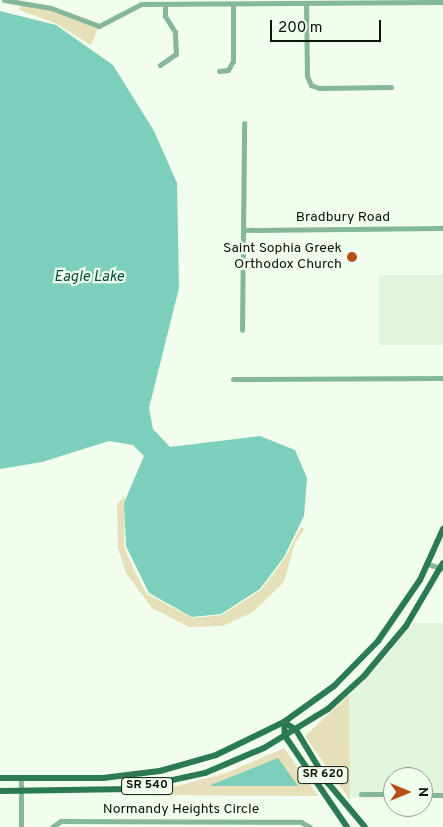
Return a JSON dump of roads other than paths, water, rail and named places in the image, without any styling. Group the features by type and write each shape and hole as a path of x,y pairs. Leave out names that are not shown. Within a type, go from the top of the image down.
{"main road":[{"name":"SR 540","path":"0,778 103,778 160,771 222,752 284,722 325,694 361,660 393,621 428,564 443,529"},
{"name":"SR 540","path":"0,791 104,791 180,780 225,766 285,736 328,709 376,664 416,612 442,567"},
{"name":"SR 620","path":"284,722 296,730 328,782 365,827"},
{"path":"284,722 285,736"},
{"name":"SR 620","path":"285,736 347,827"}],"street":[{"path":"4,0 50,8 99,26 111,23 134,5 278,2 443,2"},
{"path":"306,3 307,76 311,85 319,88 391,87"},
{"path":"160,65 176,54 174,29 165,16 165,4"},
{"path":"219,71 228,70 233,61 233,4"},
{"path":"242,330 244,123"},
{"name":"Bradbury Road","path":"243,230 443,228"},
{"path":"233,379 443,378"},
{"path":"428,564 442,567"},
{"path":"21,778 21,827"},
{"path":"361,794 383,794"},
{"name":"Normandy Heights Circle","path":"52,827 61,821 302,822 310,827"}],"water":[{"name":"Eagle Lake","path":"0,11 56,25 113,65 154,131 177,183 179,288 149,408 153,429 170,447 260,436 295,450 307,478 304,516 284,557 260,589 221,614 192,617 149,593 126,546 124,503 144,456 133,445 109,441 42,462 0,469"},
{"path":"278,758 298,786 211,786 211,785"}],"place":[{"name":"Saint Sophia Greek Orthodox Church","path":"352,257"}]}
